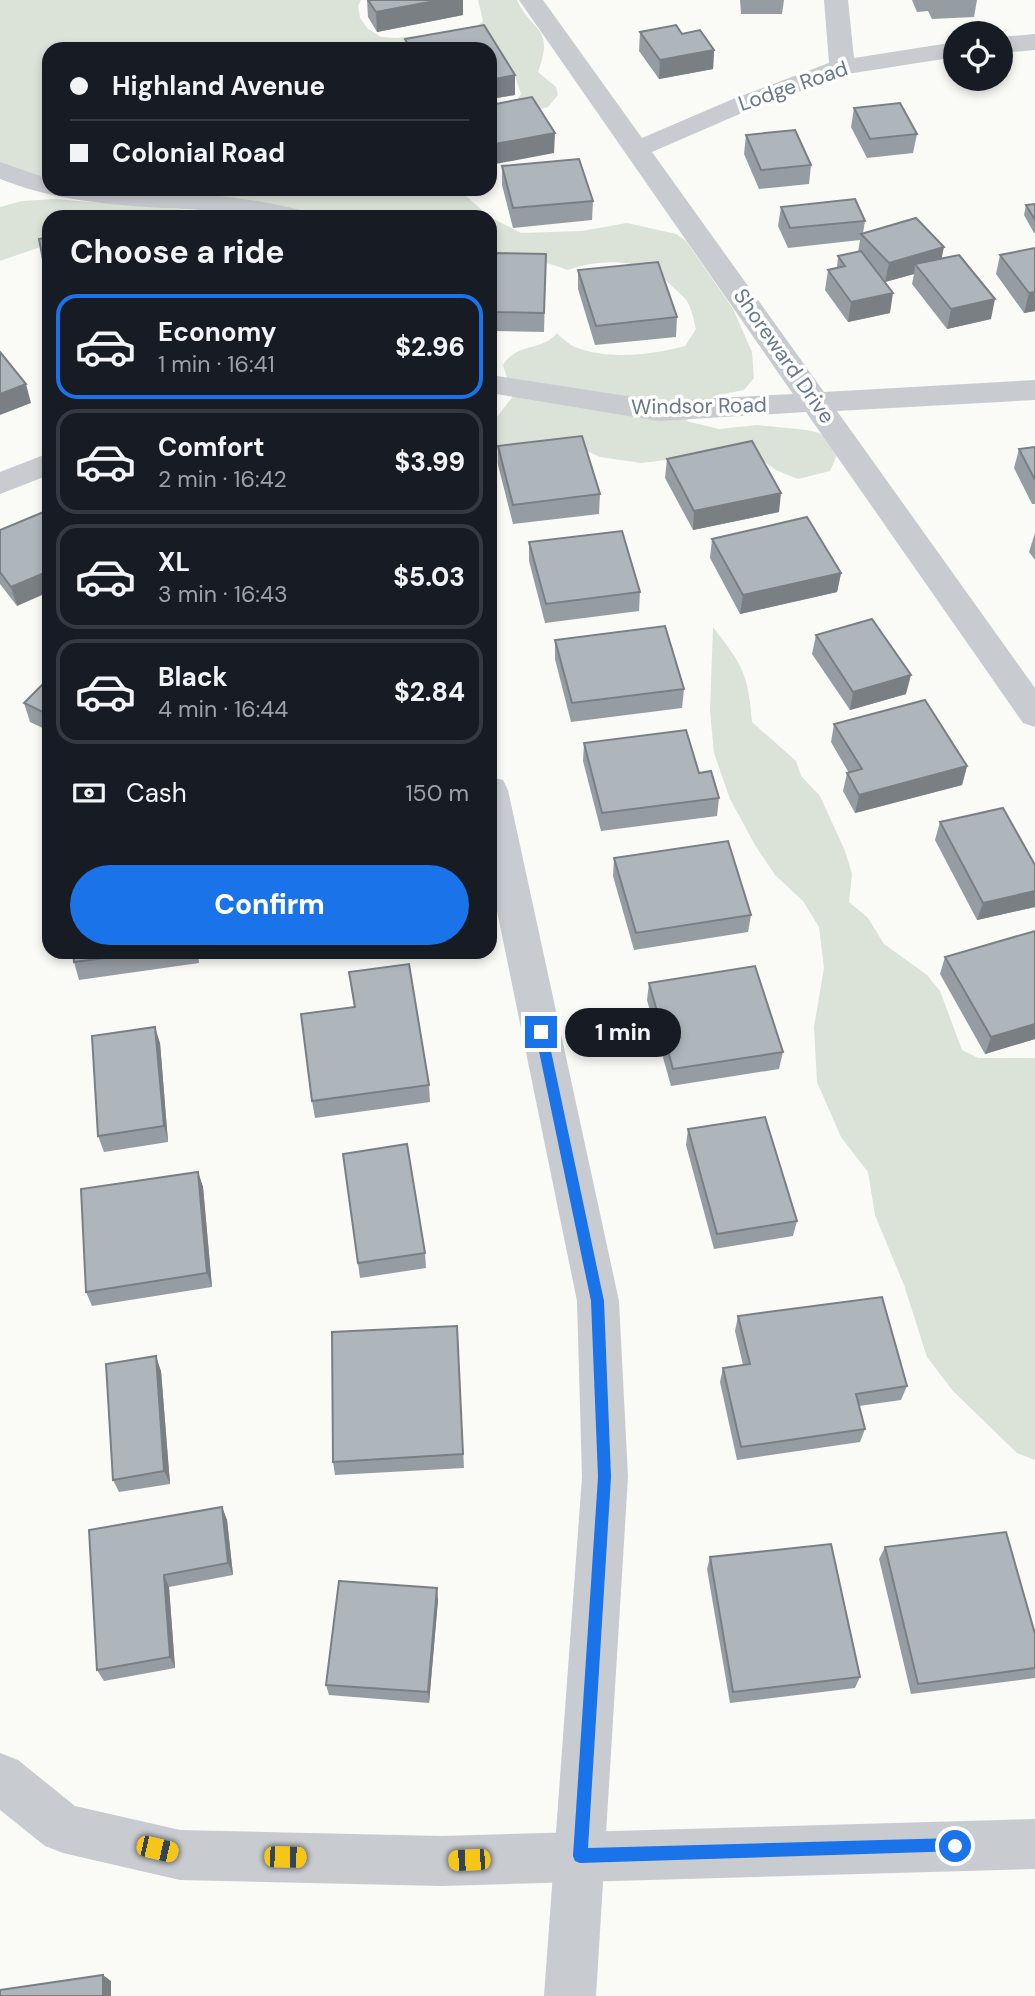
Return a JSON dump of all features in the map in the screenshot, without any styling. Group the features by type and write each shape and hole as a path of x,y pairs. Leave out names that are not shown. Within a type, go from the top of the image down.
{"street":[{"name":"Shoreward Drive","path":"531,0 1035,714"},
{"path":"836,0 842,67"},
{"path":"1013,44 1035,42"},
{"name":"Lodge Road","path":"638,149 742,104 842,67 943,51"},
{"path":"0,170 26,183 42,187"},
{"path":"90,196 238,205 270,210"},
{"name":"Windsor Road","path":"497,385 617,407 659,411 1035,390"},
{"path":"0,484 42,467"},
{"path":"497,823 598,1301 605,1477 570,1996"},
{"path":"0,1779 63,1828 180,1855 442,1861 1035,1844"}],"shaded area":[{"path":"0,0 361,0 358,6 360,18 368,29 381,37 397,38 473,30 483,21 478,0 517,0 543,38 543,57 538,72 556,87 558,95 548,107 529,112 516,101 521,94 515,76 497,54 497,42 42,42 42,188 0,170"},
{"path":"112,196 466,196 482,210 265,210"},
{"path":"55,199 190,210 42,210 42,246 0,261 0,207 22,201"},
{"path":"497,221 521,233 582,231 627,223 676,234 686,241 733,309 752,352 754,378 744,390 714,396 686,421 719,429 757,425 819,433 831,442 837,455 830,471 798,479 776,470 759,458 683,458 641,463 600,457 585,450 504,458 497,464 497,417 517,391 507,378 503,365 516,353 544,343 557,333 572,346 601,354 659,352 685,346 696,329 687,301 662,277 649,270 636,265 609,262 567,270 520,260 497,261"},
{"path":"713,627 742,671 752,722 796,761 801,776 820,796 845,851 852,874 849,902 868,918 884,944 927,975 940,991 962,1050 978,1058 1035,1058 1035,1460 1017,1453 953,1391 927,1357 904,1285 875,1215 868,1172 841,1137 817,1082 814,1027 824,968 819,927 803,901 775,875 730,799 714,753 710,711"}],"building":[{"path":"368,0 440,0 376,12"},
{"path":"484,25 495,42 406,42 405,39"},
{"path":"676,25 682,34 700,30 714,50 660,60 640,32"},
{"path":"497,46 515,75 497,79"},
{"path":"532,97 555,133 497,144 497,104"},
{"path":"900,103 917,134 870,139 854,108"},
{"path":"795,130 811,165 761,170 746,135"},
{"path":"579,159 593,201 513,208 502,166"},
{"path":"855,199 865,221 790,228 781,207"},
{"path":"1035,204 1035,220 1026,205"},
{"path":"916,218 944,247 889,263 861,234"},
{"path":"1035,248 1035,292 1029,293 1000,255"},
{"path":"861,251 893,293 851,302 828,270 845,266 838,256"},
{"path":"497,253 546,254 544,313 497,312"},
{"path":"959,255 995,299 951,309 915,264"},
{"path":"658,262 677,317 596,326 578,270"},
{"path":"0,352 26,384 0,394"},
{"path":"582,436 600,494 513,505 498,446"},
{"path":"752,441 781,493 694,511 667,459"},
{"path":"1035,447 1035,480 1019,449"},
{"path":"42,513 42,574 11,587 0,572 0,530"},
{"path":"807,517 841,573 743,595 712,539"},
{"path":"622,531 640,592 546,604 529,542"},
{"path":"872,619 911,675 853,692 816,635"},
{"path":"665,626 684,689 572,703 555,640"},
{"path":"42,685 42,712 24,703"},
{"path":"925,700 967,766 859,795 847,773 862,769 834,724"},
{"path":"686,730 699,773 711,771 719,798 602,813 584,743"},
{"path":"1003,808 1035,865 1035,891 983,903 940,822"},
{"path":"728,841 751,915 636,933 614,858"},
{"path":"1035,931 1035,1024 991,1037 945,957"},
{"path":"74,959 96,959 74,962"},
{"path":"409,964 429,1085 312,1101 301,1014 355,1007 349,972"},
{"path":"755,966 783,1052 673,1069 649,983"},
{"path":"155,1027 164,1126 98,1136 92,1036"},
{"path":"765,1117 797,1221 717,1234 688,1129"},
{"path":"407,1144 425,1253 358,1263 343,1154"},
{"path":"198,1172 207,1273 86,1292 81,1189"},
{"path":"882,1297 907,1386 856,1394 865,1429 741,1447 723,1368 750,1364 738,1316"},
{"path":"457,1326 463,1454 333,1462 332,1332"},
{"path":"156,1356 164,1471 113,1480 106,1364"},
{"path":"222,1507 228,1563 164,1575 170,1657 97,1670 89,1530"},
{"path":"1006,1532 1035,1634 1035,1668 918,1684 885,1547"},
{"path":"831,1544 860,1677 733,1692 710,1557"},
{"path":"339,1581 437,1588 428,1692 326,1685"},
{"path":"103,1975 103,1996 0,1996 0,1990"}],"route":[{"path":"541,1032 598,1301 605,1477 580,1856 955,1846"}]}
